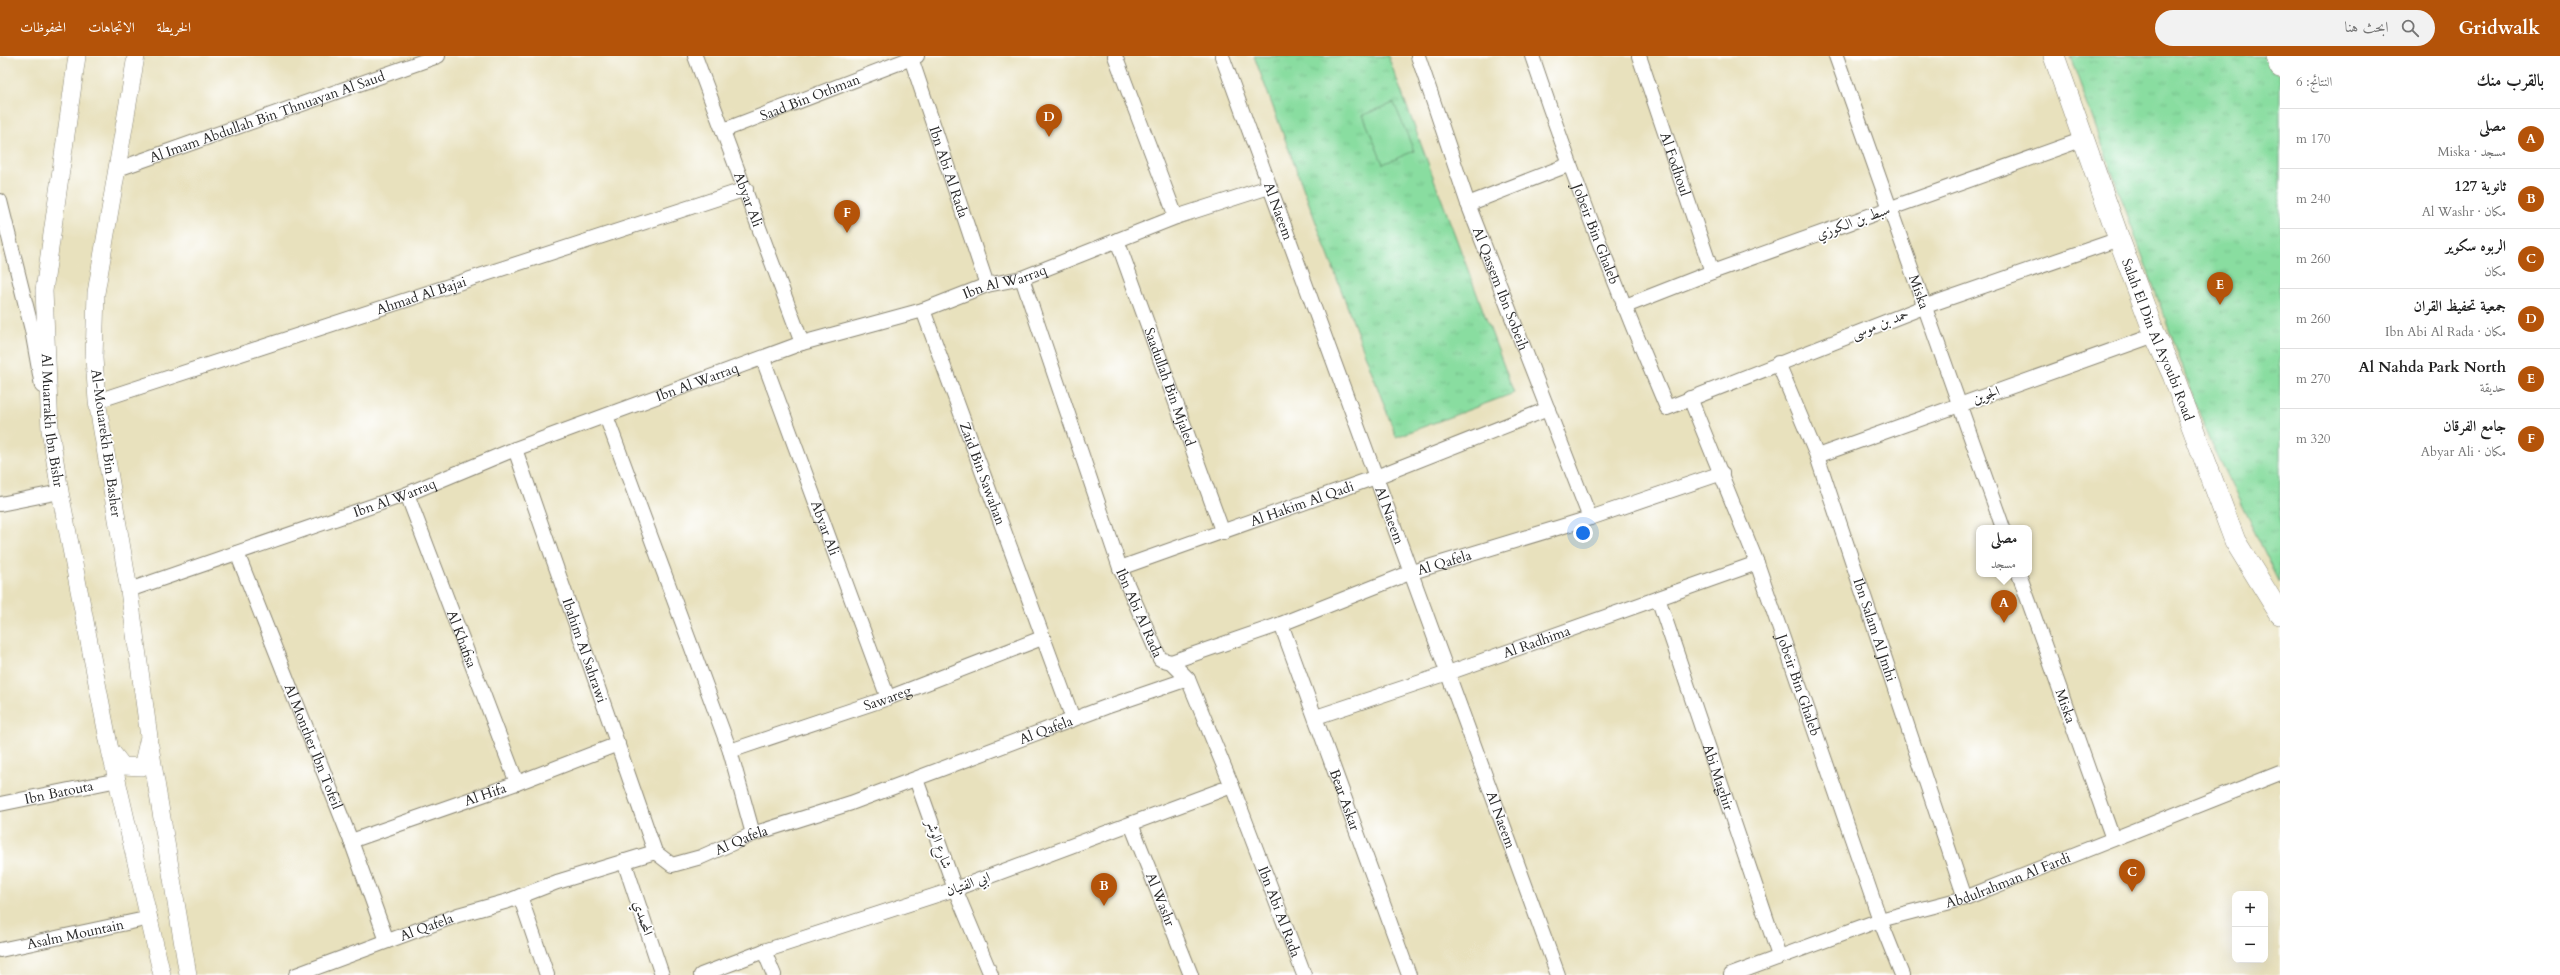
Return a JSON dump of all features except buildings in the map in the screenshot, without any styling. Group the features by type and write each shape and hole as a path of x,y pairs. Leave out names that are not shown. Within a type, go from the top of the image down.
{"main road":[{"name":"Salah El Din Al Ayoubi Road","path":"2054,56 2119,239 2155,334 2173,375 2235,541 2280,614"},
{"path":"2276,56 2280,67"}],"street":[{"name":"Al Muarrakh Ibn Bishr","path":"77,56 44,291 50,430 60,492 110,750 162,975"},
{"name":"Al-Mouarekh Bin Basher","path":"110,750 123,766 142,767 149,737 129,590 97,401 94,358 96,293 136,56"},
{"name":"Al Imam Abdullah Bin Thnuayan Al Saud","path":"118,168 438,56"},
{"name":"Abyar Ali","path":"695,56 746,189 802,343"},
{"path":"1115,56 1176,217"},
{"name":"Al Naeem","path":"1222,56 1412,572 1558,975"},
{"name":"Al Qassem Ibn Sobeih","path":"1418,56 1468,204 1590,518"},
{"name":"Jobeir Bin Ghaleb","path":"1532,56 1568,165 1623,307 1667,408"},
{"name":"Al Fodhoul","path":"1639,56 1712,272"},
{"name":"Miska","path":"1836,56 1926,306 2002,525"},
{"name":"Saad Bin Othman","path":"724,130 914,57"},
{"name":"Ibn Abi Al Rada","path":"914,57 987,285"},
{"name":"سبط بن الكوزي","path":"1623,307 1712,272 2084,139"},
{"path":"1468,204 1568,165"},
{"name":"Ibn Al Warraq","path":"129,590 407,494 515,449 763,359 802,343 924,310 987,285 1022,278 1176,217 1270,187"},
{"name":"Ahmad Al Bajai","path":"97,401 746,189"},
{"path":"0,201 32,330 50,430"},
{"name":"حمد بن موسى","path":"1667,408 1926,306 2119,239"},
{"name":"Saadullah Bin Mjaled","path":"1117,240 1223,532"},
{"name":"Ibn Abi Al Rada","path":"1022,278 1120,568 1160,659 1171,662 1188,679 1232,786 1304,975"},
{"name":"Zaid Bin Sawahan","path":"924,310 1042,638 1073,719"},
{"name":"الجوين","path":"1817,456 2155,334"},
{"name":"Abyar Ali","path":"763,359 888,698"},
{"name":"Ibn Salam Al Jmhi","path":"1778,363 1817,456 1965,898"},
{"name":"Jobeir Bin Ghaleb","path":"1690,398 1722,473 1756,563 1880,920 1902,975"},
{"name":"Al Hakim Al Qadi","path":"1120,568 1376,477 1548,409"},
{"path":"606,416 730,751 753,834"},
{"name":"Ibahim Al Sahrawi","path":"515,449 654,852"},
{"name":"Al Qafela","path":"1171,662 1281,624 1412,572 1590,518 1722,473"},
{"path":"0,504 60,492"},
{"name":"Al Khafisa","path":"407,494 517,783"},
{"name":"Al Monther Ibn Tofeil","path":"238,553 351,840 387,941"},
{"name":"Al Radhima","path":"1316,717 1448,673 1756,563"},
{"name":"Miska","path":"2020,577 2113,839"},
{"name":"Abi Maghir","path":"1658,598 1779,956"},
{"name":"Bear Askar","path":"1281,624 1316,717 1327,754 1409,975"},
{"name":"Sawareg","path":"730,751 888,698 1042,638"},
{"name":"Al Qafela","path":"296,975 458,915 654,852 672,865 701,857 753,834 851,804 1073,719 1188,679"},
{"path":"149,737 188,975"},
{"name":"Al Hifa","path":"351,840 517,783 618,744"},
{"name":"Abdulrahman Al Fardi","path":"1731,975 1779,956 1880,920 1965,898 2280,773"},
{"name":"شارع الوشر","path":"916,779 955,889 991,975"},
{"name":"Ibn Batouta","path":"0,804 118,780"},
{"name":"ابي الفتيان","path":"701,975 764,951 955,889 1232,786"},
{"name":"Al Washr","path":"1131,824 1191,975"},
{"name":"المحمدي","path":"624,861 662,975"},
{"path":"520,896 547,975"},
{"name":"Asalm Mountain","path":"0,950 150,918"},
{"path":"764,951 774,975"}],"green space":[{"path":"1254,56 1388,56 1514,393 1396,437"},
{"path":"2070,56 2272,56 2280,79 2280,583 2209,440"},
{"path":"1394,103 1414,151 1383,164 1363,115"}],"place":[{"name":"جمعية تحفيظ القران","path":"1049,137"},
{"name":"جامع الفرقان","path":"847,233"},
{"name":"Al Nahda Park North","path":"2220,305"},
{"name":"مصلى","path":"2004,623"},
{"name":"الربوه سكوير","path":"2132,892"},
{"name":"ثانوية 127","path":"1104,906"}]}
